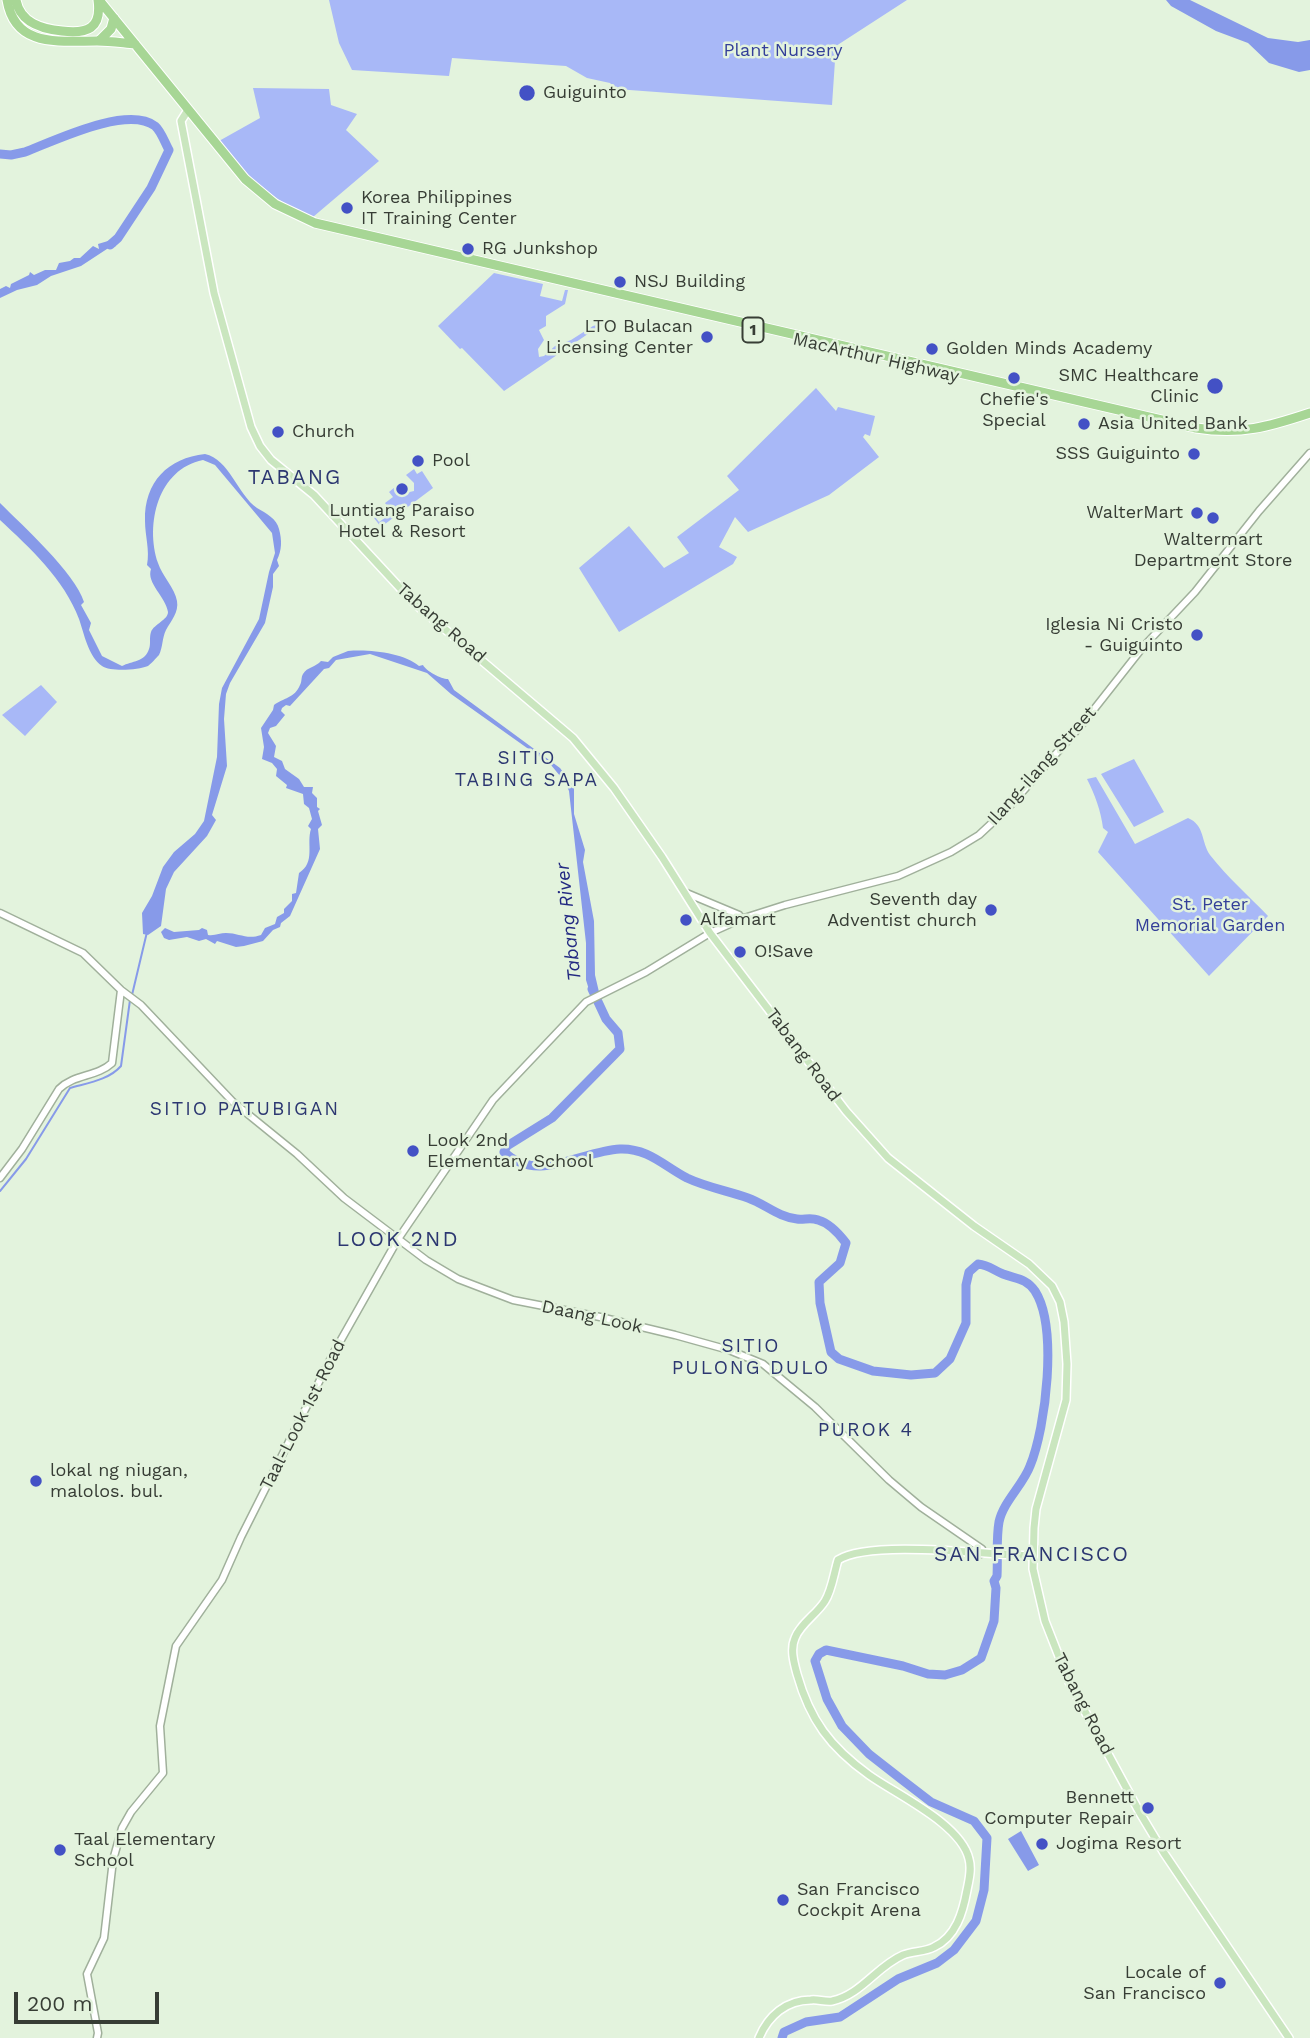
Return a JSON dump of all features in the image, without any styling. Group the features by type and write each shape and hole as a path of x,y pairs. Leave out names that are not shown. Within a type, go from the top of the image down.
{"highway":[{"path":"7,0 15,22 33,36 55,41 135,44"},
{"path":"16,0 22,15 38,26 78,32 87,30 96,22 98,0"},
{"name":"MacArthur Highway","path":"98,0 107,4 114,18 245,179 267,199 295,215 324,225 1196,428 1233,431 1254,429 1310,416"},
{"path":"99,41 111,29 114,18"}],"main road":[{"name":"Tabang Road","path":"188,110 181,121 214,293 251,427 260,446 271,460 314,495 414,603 573,738 614,788 710,933 838,1101 893,1164 1028,1264 1052,1286 1060,1302 1066,1331 1066,1400 1036,1509 1033,1556 1036,1587 1045,1621 1084,1713 1164,1853 1289,2038"},
{"path":"758,2038 763,2026 785,2006 799,2001 832,2001 862,1986 896,1958 933,1948 947,1938 961,1917 971,1867 964,1847 953,1832 860,1768 828,1739 812,1716 800,1686 792,1651 795,1636 825,1601 838,1560 858,1552 914,1550 981,1551 994,1555 1033,1556"}],"street":[{"name":"Ilang-ilang Street","path":"741,919 898,876 951,852 979,835 1008,808 1084,722 1143,647 1195,592 1259,511 1297,471 1310,453"},
{"path":"683,892 739,915 741,919"},
{"path":"0,913 83,953 122,991 113,1063 107,1068 68,1081 59,1088 22,1149 0,1178"},
{"name":"Taal-Look 1st Road","path":"97,2038 87,1974 104,1938 110,1872 122,1828 131,1812 163,1773 160,1726 176,1646 222,1580 334,1354 398,1239 493,1100 576,1010 590,999 646,972 710,933 741,919"},
{"name":"Daang Look","path":"122,991 233,1101 297,1154 344,1198 426,1260 458,1279 513,1300 676,1335 729,1350 763,1364 816,1407 900,1489 981,1551"}],"green space":[{"name":"Plant Nursery","path":"329,0 907,0 836,46 832,105 616,89 610,83 587,78 566,66 452,58 449,76 352,70 339,43"},
{"path":"253,88 329,89 331,105 357,114 346,130 379,161 313,217 284,203 260,186 219,141 260,118"},
{"path":"494,273 543,284 540,296 562,301 565,290 568,290 565,304 546,316 546,326 539,330 544,340 538,349 539,357 593,326 604,323 504,391 438,326"},
{"path":"816,388 836,411 838,407 875,416 870,436 865,434 863,437 879,457 829,495 748,532 735,517 719,547 737,557 733,564 619,632 579,568 629,526 664,568 689,553 677,537 739,490 727,476"},
{"path":"414,469 417,474 422,471 433,488 381,527 367,509 379,522 392,513 385,503 393,497 389,492 395,487 401,494 414,491 414,483 406,475"},
{"path":"41,685 57,702 25,736 2,715"},
{"path":"1134,759 1164,812 1134,827 1101,774"},
{"name":"St. Peter Memorial Garden","path":"1096,777 1135,844 1188,818 1197,825 1210,855 1268,916 1209,976 1098,852 1108,832 1103,828 1101,815 1087,779"}],"shaded area":[{"path":"1166,0 1190,0 1268,38 1298,42 1310,40 1310,70 1299,72 1269,63 1248,43 1216,31 1171,6"},
{"path":"118,238 115,247 110,247 81,266 0,298 0,289 6,286 10,288 11,284 30,272 34,275 45,270 56,270 59,263 80,258 93,246 99,249 98,244"},
{"path":"205,454 221,463 250,502 276,522 281,541 277,560 279,566 273,574 265,623 226,694 224,719 227,766 212,815 216,820 207,836 174,872 166,889 161,926 148,935 143,934 142,913 163,867 204,821 217,757 222,688 259,619 275,553 272,533 215,465 203,460 188,465 175,474 159,500 153,532 158,563 176,596 176,613 165,633 159,655 149,665 112,669 102,666 93,656 73,604 55,577 0,520 0,503 47,550 79,590 84,602 81,605 91,623 89,630 102,656 122,666 147,653 151,632 168,612 151,580 151,569 147,565 145,521 149,495 161,474 169,467 192,456"},
{"path":"348,651 376,651 396,655 419,666 423,665 434,674 448,679 454,690 560,768 574,787 574,814 585,850 583,862 594,921 595,975 599,992 591,996 586,980 586,943 569,791 565,782 551,765 451,694 427,673 370,654 336,660 329,668 324,669 290,706 282,708 281,711 285,715 268,733 276,746 274,757 282,761 285,769 299,779 304,787 313,787 312,793 317,798 322,825 318,829 320,849 290,916 263,941 244,946 236,947 217,941 215,944 206,939 199,941 187,937 169,940 164,938 161,932 165,928 174,932 202,928 207,930 208,935 261,935 265,928 275,924 277,917 284,913 284,909 292,901 299,873 309,858 311,829 308,826 312,819 309,808 304,804 303,794 286,788 287,785 276,776 277,769 272,763 262,759 264,747 261,728 274,705 298,689 302,675 309,668"},
{"path":"1021,1831 1039,1865 1028,1871 1008,1839"}],"waterway":[{"name":"Tabang River","path":"0,154 25,152 71,133 109,122 143,121 155,126 169,150 151,188 118,238 110,245"},
{"path":"132,995 147,932"},
{"name":"Tabang River","path":"592,989 606,1019 618,1033 620,1049 552,1118 507,1146 504,1152 517,1161 545,1166 605,1151 639,1151 694,1181 748,1198 784,1216 815,1219 826,1224 846,1243 840,1263 819,1282 820,1303 831,1352 839,1359 873,1371 911,1375 935,1373 950,1359 966,1323 966,1285 969,1272 978,1264 1021,1280 1032,1287 1042,1307 1046,1328 1047,1377 1041,1427 1030,1466 999,1522 994,1621 981,1658 962,1670 945,1675 928,1674 826,1650 819,1654 815,1661 827,1699 842,1726 869,1754 931,1802 974,1821 987,1838 984,1890 976,1921 954,1950 937,1963 898,1979 840,2017 806,2022 784,2032 782,2038"},
{"path":"0,1191 26,1159 70,1088 104,1078 121,1066 130,1000"}],"place":[{"name":"Guiguinto","path":"527,93"},
{"name":"Korea Philippines IT Training Center","path":"347,208"},
{"name":"RG Junkshop","path":"468,249"},
{"name":"NSJ Building","path":"620,282"},
{"name":"LTO Bulacan Licensing Center","path":"707,337"},
{"name":"Golden Minds Academy","path":"932,349"},
{"name":"Chefie's Special","path":"1014,378"},
{"name":"SMC Healthcare Clinic","path":"1215,386"},
{"name":"Asia United Bank","path":"1084,424"},
{"name":"Church","path":"278,432"},
{"name":"SSS Guiguinto","path":"1194,454"},
{"name":"Pool","path":"418,461"},
{"name":"Luntiang Paraiso Hotel & Resort","path":"402,489"},
{"name":"WalterMart","path":"1197,513"},
{"name":"Waltermart Department Store","path":"1213,518"},
{"name":"Iglesia Ni Cristo - Guiguinto","path":"1197,635"},
{"name":"Seventh day Adventist church","path":"991,910"},
{"name":"Alfamart","path":"686,920"},
{"name":"O!Save","path":"740,952"},
{"name":"Look 2nd Elementary School","path":"413,1151"},
{"name":"lokal ng niugan, malolos. bul.","path":"36,1481"},
{"name":"Bennett Computer Repair","path":"1148,1808"},
{"name":"Jogima Resort","path":"1042,1844"},
{"name":"Taal Elementary School","path":"60,1850"},
{"name":"San Francisco Cockpit Arena","path":"783,1900"},
{"name":"Locale of San Francisco","path":"1220,1983"}],"district":[{"name":"TABANG","path":"295,478"},
{"name":"SITIO TABING SAPA","path":"527,769"},
{"name":"SITIO PATUBIGAN","path":"245,1109"},
{"name":"LOOK 2ND","path":"398,1240"},
{"name":"SITIO PULONG DULO","path":"751,1357"},
{"name":"PUROK 4","path":"866,1430"},
{"name":"SAN FRANCISCO","path":"1032,1555"}]}
